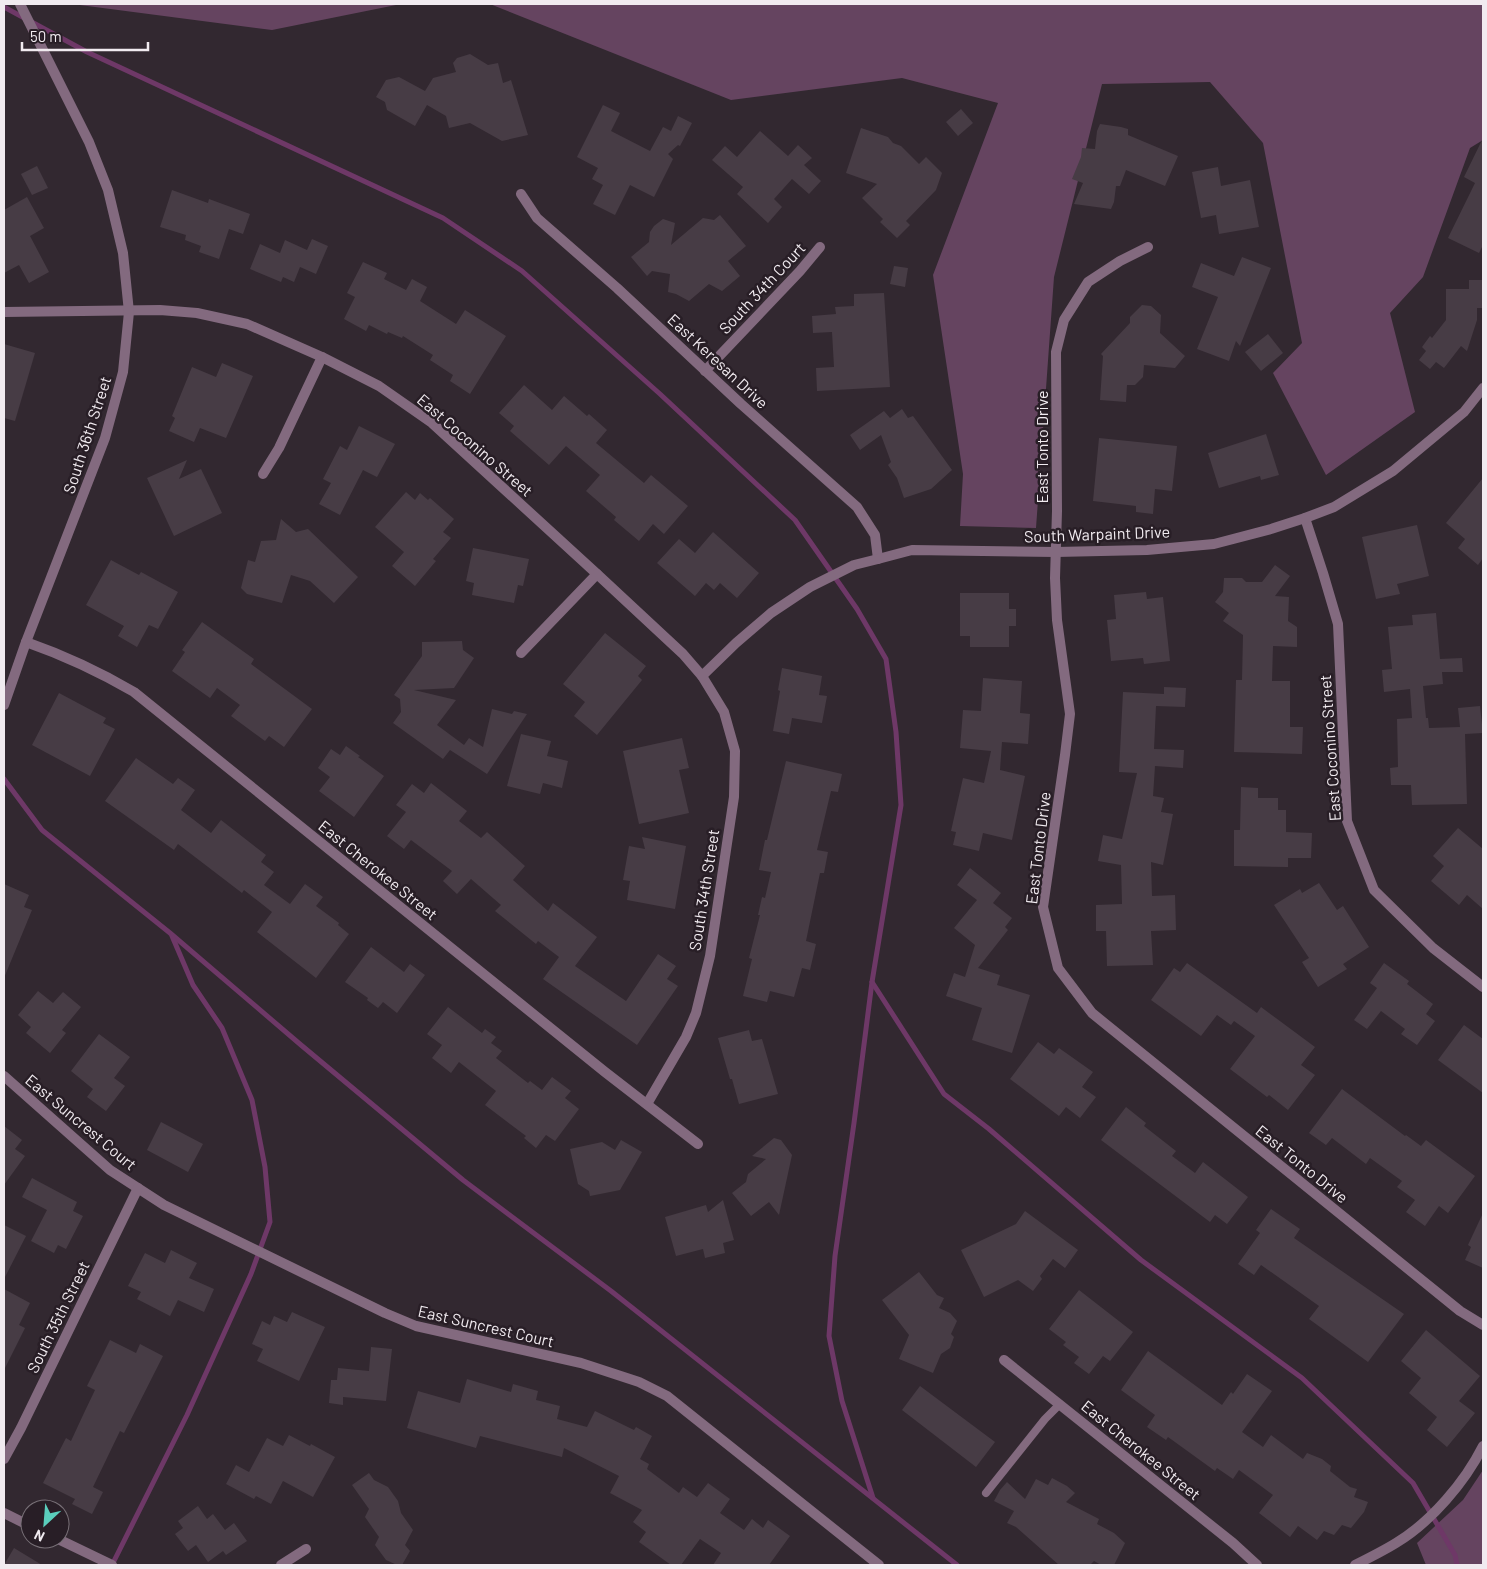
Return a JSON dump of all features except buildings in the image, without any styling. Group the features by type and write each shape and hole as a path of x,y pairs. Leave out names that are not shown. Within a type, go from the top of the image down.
{"street":[{"name":"South 36th Street","path":"4,706 26,642 105,438 124,372 129,312 124,253 108,190 90,142 20,4"},
{"name":"East Keresan Drive","path":"521,194 537,218 617,288 740,404 857,507 874,535 878,559"},
{"name":"South 34th Court","path":"705,371 800,271 820,247"},
{"name":"East Tonto Drive","path":"1148,247 1120,261 1088,282 1064,320 1056,352 1057,620 1070,714 1043,907 1058,968 1092,1013 1460,1311 1483,1325"},
{"name":"East Coconino Street","path":"4,312 129,312 160,310 198,313 248,324 322,357 379,386 432,423 683,654 702,676"},
{"path":"263,474 279,448 322,357"},
{"name":"South Warpaint Drive","path":"702,676 736,643 772,613 810,587 854,565 912,550 1056,552 1147,550 1214,544 1305,518 1334,507 1393,471 1464,412 1483,388"},
{"name":"East Coconino Street","path":"1305,518 1338,624 1347,821 1374,890 1433,948 1483,987"},
{"path":"522,653 597,574"},
{"name":"East Cherokee Street","path":"26,642 64,656 134,692 698,1144"},
{"name":"South 34th Street","path":"647,1104 686,1037 696,1013 710,956 734,797 735,751 724,712 702,676"},
{"name":"East Suncrest Court","path":"4,1076 110,1170 164,1205 385,1314 416,1326 581,1363 639,1382 667,1396 879,1565"},
{"name":"South 35th Street","path":"4,1459 138,1188"},
{"name":"East Cherokee Street","path":"1004,1360 1258,1565"},
{"path":"1355,1565 1398,1542 1422,1523 1444,1502 1464,1477 1483,1446"},
{"path":"4,1513 20,1521"},
{"path":"70,1545 112,1565"},
{"path":"281,1565 306,1549"}],"lane":[{"path":"986,1493 1045,1419 1060,1404"}],"shaded area":[{"path":"72,4 401,4 272,30"},
{"path":"490,4 1483,4 1483,140 1470,148 1423,277 1390,313 1415,412 1326,475 1273,373 1302,343 1263,143 1210,82 1102,84 1054,277 1036,528 960,526 963,474 933,275 998,103 902,78 731,100"},
{"path":"1483,1470 1483,1565 1426,1565 1417,1543 1463,1500"}],"waterway":[{"path":"4,7 87,52 443,218 522,271 660,394 795,520 857,609 886,659 896,732 901,805 872,982 835,1256 829,1336 842,1401 873,1498"},
{"path":"4,779 42,830 170,933 463,1180 611,1291 957,1565"},
{"path":"112,1565 187,1415 251,1274 270,1222 265,1167 252,1100 222,1028 193,985 172,936"},
{"path":"872,982 944,1094 989,1129 1141,1260 1302,1378 1413,1483 1455,1555 1457,1565"}]}
